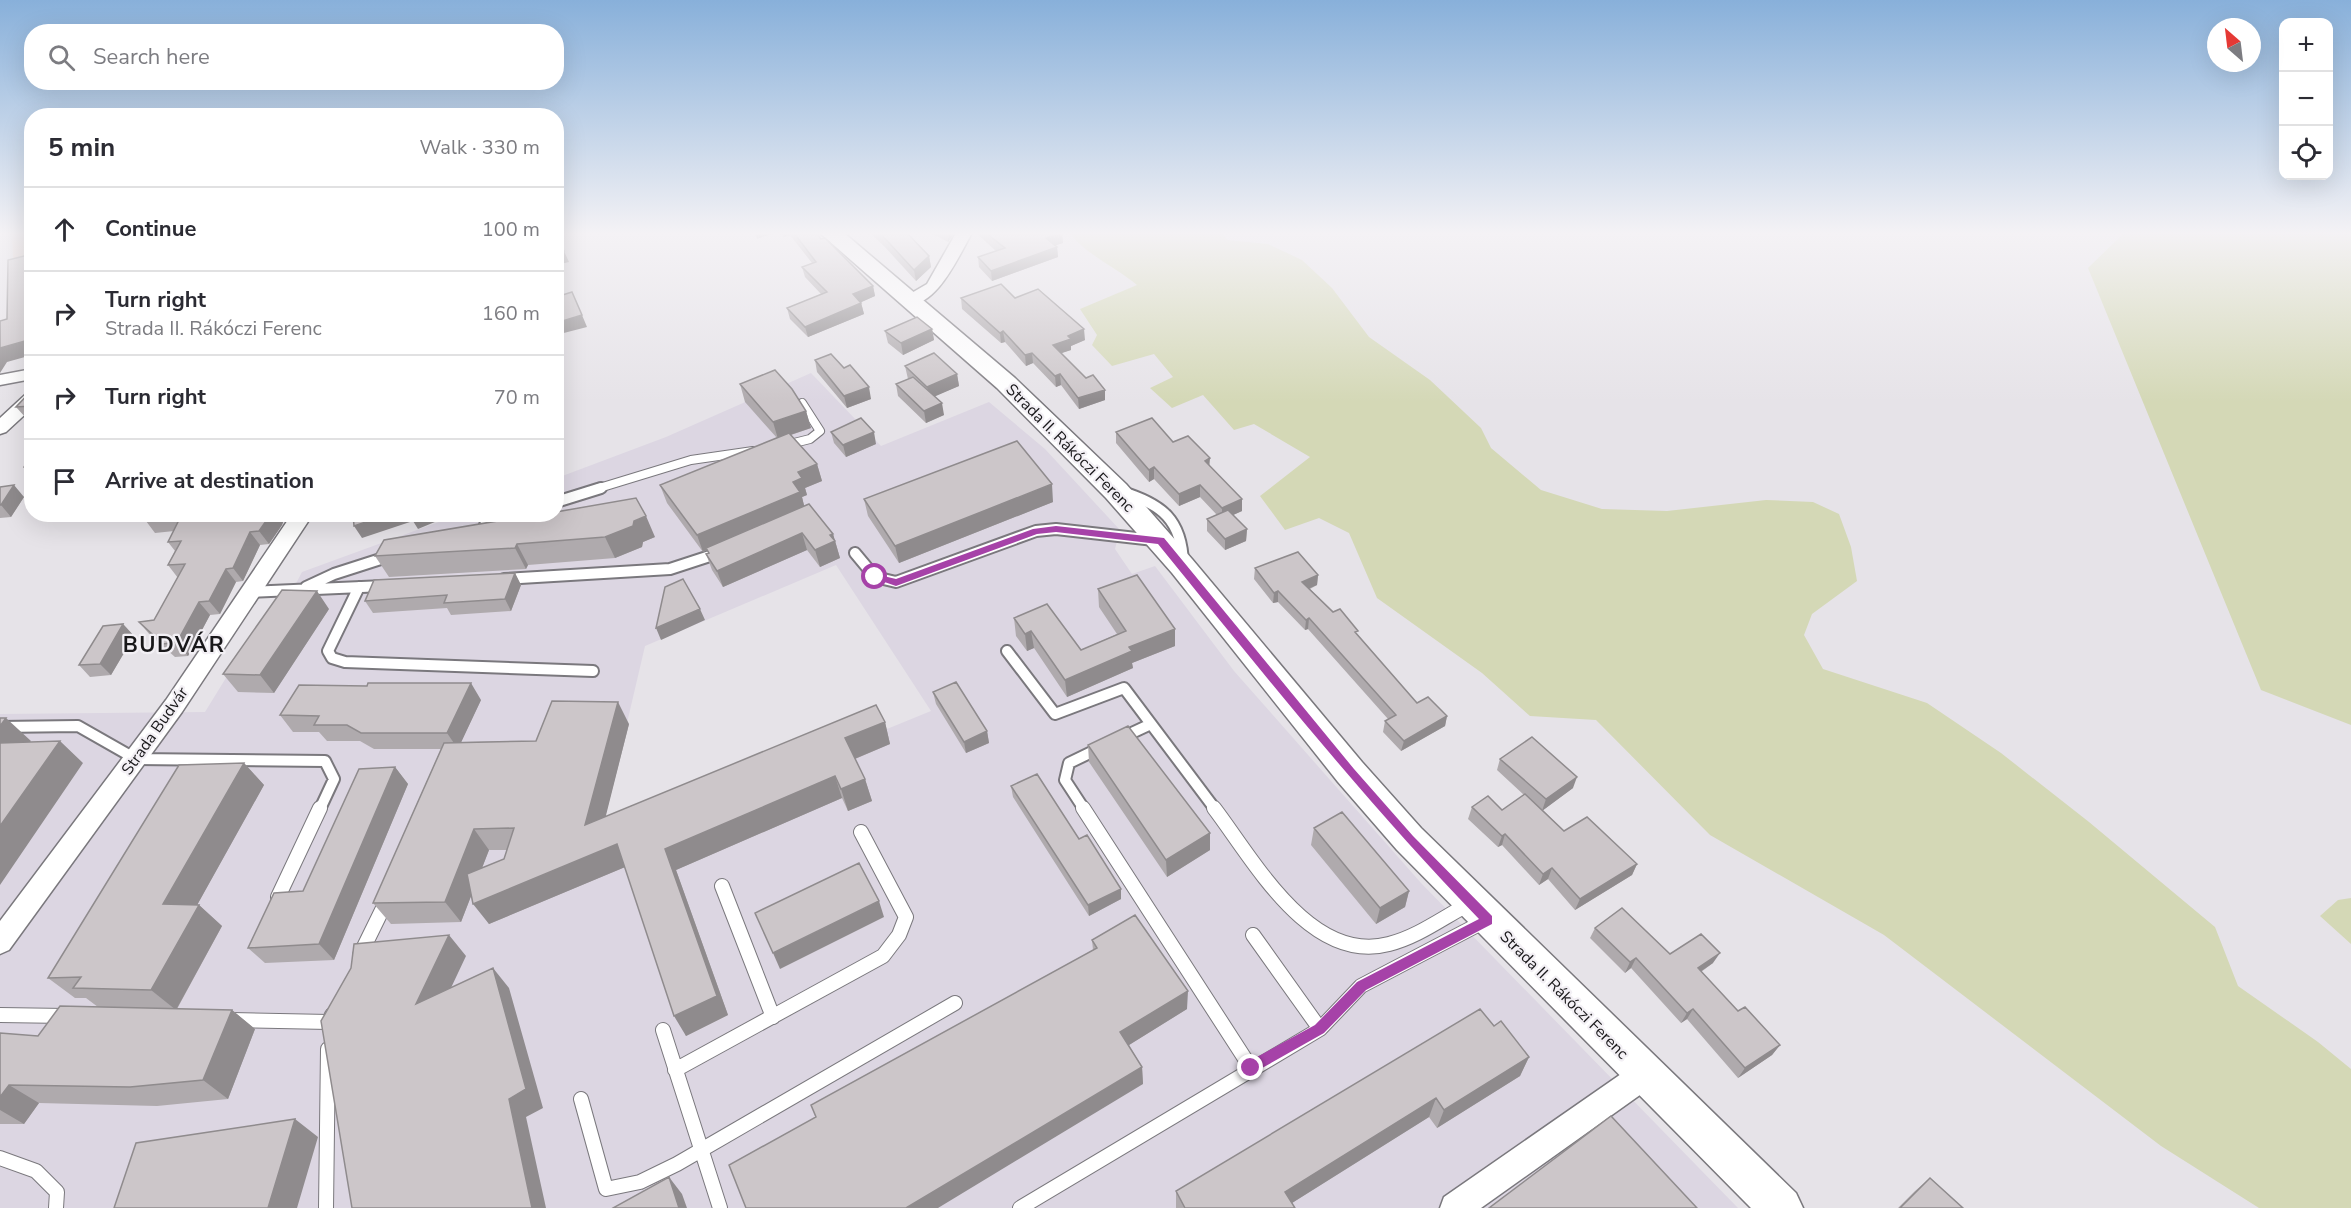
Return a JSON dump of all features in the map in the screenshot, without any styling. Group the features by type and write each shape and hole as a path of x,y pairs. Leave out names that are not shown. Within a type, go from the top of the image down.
{"main road":[{"name":"Strada II. Rákóczi Ferenc","path":"895,289 1006,383 1116,491 1182,566 1350,772 1479,911 1781,1208"}],"street":[{"path":"909,302 929,289"},
{"path":"0,380 24,376"},
{"path":"0,428 24,406"},
{"name":"Strada Budvár","path":"1,939 136,759 298,522"},
{"path":"1455,1208 1644,1075"}],"lane":[{"path":"564,500 691,460 770,448 810,439 820,431 802,403"},
{"path":"1116,491 1151,502 1175,524 1184,544 1182,566"},
{"path":"475,528 493,522"},
{"path":"855,553 875,577 896,582 1036,531 1056,529 1160,541"},
{"path":"489,580 670,569 726,550"},
{"path":"301,590 334,574 400,553"},
{"path":"250,592 394,585"},
{"path":"359,587 328,651 332,658 345,662 593,671"},
{"path":"1007,651 1055,714 1124,688 1289,907 1323,936 1344,944 1376,945 1401,941 1479,911"},
{"path":"1151,724 1069,763 1065,780 1251,1068"},
{"path":"0,727 78,726 105,738 136,759 325,761 334,779 278,897"},
{"path":"675,1070 883,957 899,935 906,917 861,832"},
{"path":"722,886 772,1017"},
{"path":"354,969 389,894"},
{"path":"1020,1208 1251,1068 1320,1029 1361,986 1479,911"},
{"path":"1253,935 1320,1029"},
{"path":"326,1208 329,1022 339,1000"},
{"path":"580,1099 606,1188 621,1189 638,1183 701,1148 955,1003"},
{"path":"0,1015 82,1017"},
{"path":"211,1019 329,1022"},
{"path":"663,1030 720,1208"},
{"path":"0,1158 36,1171 57,1192 56,1208"}],"shaded area":[{"path":"811,373 881,446 989,402 1045,449 1120,530 1115,549 1132,574 1155,566 1234,671 1421,883 1738,1208 0,1208 0,714 205,712 267,611 290,595 302,572 439,522 564,522 564,475 666,437","holes":["836,565 931,711 598,847 645,646"]}],"green space":[{"path":"1127,289 1333,289 1369,337 1430,380 1481,428 1491,448 1541,490 1602,509 1667,511 1766,500 1813,502 1839,514 1851,547 1857,581 1812,614 1804,635 1823,669 1927,703 2001,753 2089,822 2215,927 2238,986 2318,1042 2351,1069 2351,1208 2259,1208 2161,1146 1884,935 1710,835 1596,720 1530,716 1482,673 1377,598 1349,533 1319,518 1285,530 1260,496 1310,457 1254,424 1234,430 1203,395 1172,408 1150,388 1173,377 1154,354 1112,366 1092,345 1097,335 1080,309"},
{"path":"2097,289 2351,289 2351,725 2261,690"},
{"path":"2351,898 2351,944 2320,916 2338,900"}],"building":[{"path":"8,289 24,289 24,341 0,348 0,321 7,319"},
{"path":"824,289 865,289 853,294 861,303 805,327 787,308 827,292"},
{"path":"986,289 1006,289 1015,298 1038,289 1084,329 1068,336 1071,339 1053,345 1086,378 1093,375 1105,390 1078,398 1060,374 1055,376 1032,353 1025,355 1003,331 1000,333 961,298"},
{"path":"572,292 582,315 564,321 564,294"},
{"path":"917,317 932,329 901,343 885,331"},
{"path":"934,353 957,374 927,387 905,366"},
{"path":"831,354 844,368 850,365 869,387 844,396 815,360"},
{"path":"775,370 792,389 806,411 773,422 740,384"},
{"path":"913,377 942,403 924,411 896,384"},
{"path":"24,398 24,406 16,407"},
{"path":"861,418 874,432 843,445 831,432"},
{"path":"1152,418 1173,442 1188,436 1210,458 1205,461 1242,499 1222,508 1200,485 1179,494 1154,467 1149,470 1116,432"},
{"path":"789,433 817,464 798,472 802,478 793,482 800,492 697,535 660,485"},
{"path":"1017,441 1052,484 895,546 864,499"},
{"path":"14,485 1,505 0,505 0,487"},
{"path":"636,498 646,516 634,521 633,526 605,537 517,544 515,548 375,556 384,540 491,522 564,522 564,511"},
{"path":"809,504 833,534 830,535 835,541 815,550 802,533 717,571 706,554 709,553 706,548"},
{"path":"1228,510 1247,529 1225,539 1207,519"},
{"path":"178,522 265,522 259,531 250,532 233,568 226,569 209,601 199,602 177,642 163,644 139,622 154,620 185,564 168,565 181,541 168,542"},
{"path":"354,522 366,522 354,526"},
{"path":"1298,552 1318,575 1302,582 1333,612 1340,609 1358,631 1355,632 1417,703 1428,697 1447,716 1404,741 1385,721 1396,715 1309,618 1306,620 1278,591 1274,593 1255,568"},
{"path":"515,573 505,599 444,603 447,595 365,601 374,580"},
{"path":"1137,575 1175,629 1129,647 1132,651 1065,680 1031,631 1025,634 1014,618 1047,604 1081,650 1126,631 1098,589"},
{"path":"683,579 700,609 656,628 665,587"},
{"path":"282,590 317,591 260,675 223,674"},
{"path":"123,624 100,664 79,665 103,626"},
{"path":"956,682 987,731 964,742 933,692"},
{"path":"368,683 471,683 447,733 361,733 347,725 314,725 319,716 280,715 299,685 367,686"},
{"path":"552,701 618,702 585,825 876,705 885,722 845,738 865,779 841,789 835,776 665,849 717,996 674,1016 617,844 473,904 467,874 504,859 514,828 474,829 445,902 373,903 444,743 536,741"},
{"path":"0,718 6,718 0,726"},
{"path":"1128,726 1210,833 1166,860 1088,745"},
{"path":"1532,737 1577,777 1546,799 1500,759"},
{"path":"60,741 0,826 0,743"},
{"path":"244,763 163,904 199,905 151,990 73,988 81,977 48,978 179,765"},
{"path":"395,767 319,944 248,948 274,893 303,891 359,769"},
{"path":"1037,774 1079,839 1087,835 1121,889 1088,905 1011,786"},
{"path":"1525,794 1564,831 1587,817 1637,864 1580,899 1552,868 1543,874 1505,834 1502,836 1472,807 1488,796 1502,810"},
{"path":"1342,812 1409,891 1380,908 1314,828"},
{"path":"859,863 879,901 773,953 755,913"},
{"path":"1622,908 1670,954 1701,934 1720,953 1698,968 1738,1011 1745,1007 1780,1045 1745,1068 1693,1009 1687,1013 1636,958 1630,962 1595,928"},
{"path":"1135,915 1188,991 1120,1032 1142,1067 906,1208 746,1208 729,1165 816,1117 811,1105 1097,948 1092,940"},
{"path":"449,935 416,1004 493,968 526,1089 509,1099 532,1208 352,1208 321,1021 351,968 354,944"},
{"path":"60,1006 232,1010 203,1080 130,1087 9,1085 0,1097 0,1033 38,1036"},
{"path":"1480,1009 1494,1026 1501,1021 1529,1057 1444,1110 1436,1098 1285,1192 1295,1208 1185,1208 1176,1191"},
{"path":"1611,1116 1697,1208 1489,1208"},
{"path":"295,1119 268,1208 114,1208 136,1143"},
{"path":"669,1177 679,1208 613,1208"},
{"path":"1930,1178 1963,1208 1900,1208"}],"district":[{"name":"BUDVÁR","path":"174,645"}],"route":[{"path":"875,577 896,582 1036,531 1056,529 1160,541 1350,772 1409,839 1488,920 1361,986 1320,1029 1251,1068"}]}
